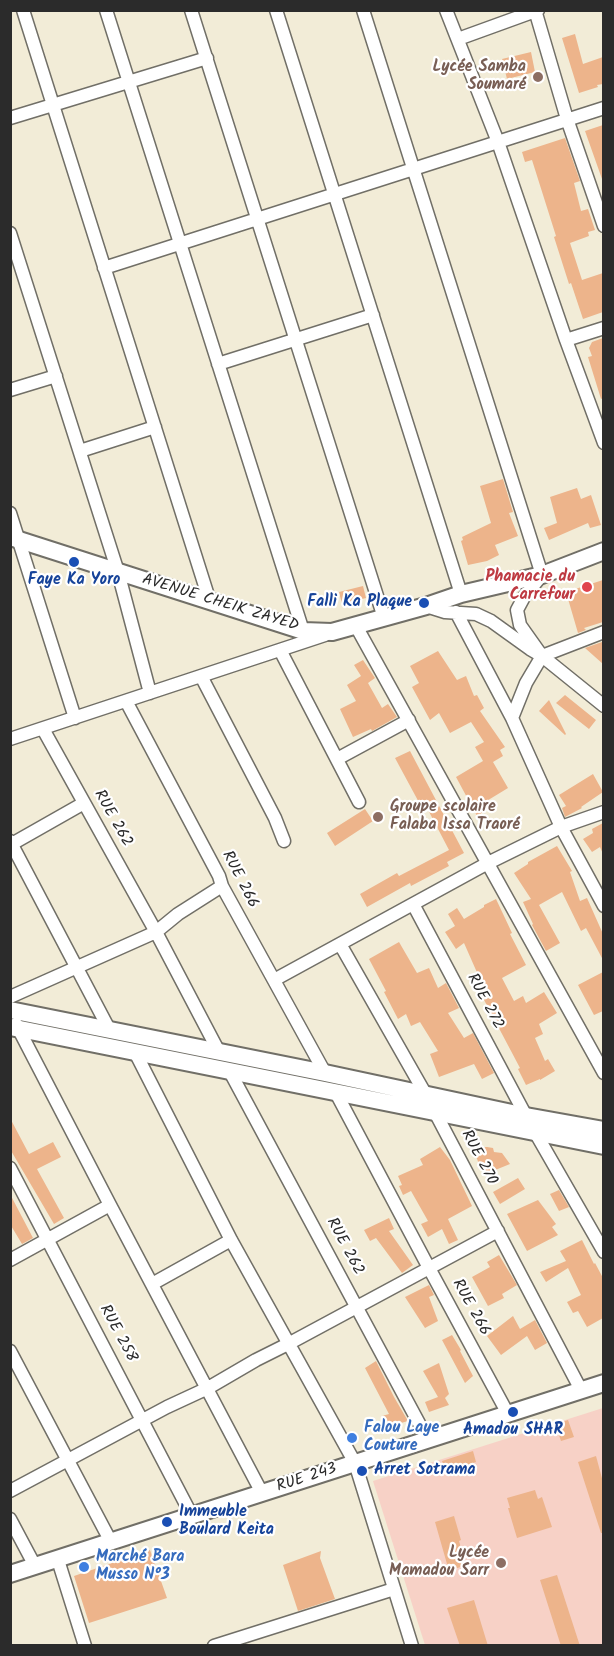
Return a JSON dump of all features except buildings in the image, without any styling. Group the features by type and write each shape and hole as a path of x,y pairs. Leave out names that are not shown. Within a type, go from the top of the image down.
{"street":[{"path":"23,10 210,602"},
{"path":"106,10 303,631"},
{"path":"191,10 384,618"},
{"path":"276,10 461,594"},
{"path":"363,10 542,575 524,597 517,610 520,625 542,656"},
{"path":"446,10 498,142 603,443"},
{"path":"458,39 536,11 567,119 603,226"},
{"path":"10,118 207,58"},
{"path":"104,268 603,108"},
{"path":"10,233 118,572 150,693"},
{"path":"218,364 373,315"},
{"path":"566,340 603,328"},
{"path":"10,390 56,375"},
{"path":"80,451 155,427"},
{"path":"10,513 15,538 75,718"},
{"name":"AVENUE CHEIK ZAYED","path":"15,538 303,631 332,632 461,594 542,575 603,550"},
{"path":"426,606 445,612 476,614 490,621 542,656 603,706"},
{"path":"456,612 512,718 561,827 603,906"},
{"path":"356,626 603,1071"},
{"path":"10,739 332,632"},
{"path":"512,718 526,683 542,656 603,632"},
{"path":"280,650 359,802"},
{"path":"201,676 275,818 284,841"},
{"name":"RUE 266","path":"126,701 219,876 222,886 325,1072"},
{"path":"337,759 409,720"},
{"name":"RUE 262","path":"43,729 156,932 219,1052"},
{"path":"84,803 11,843 109,1029"},
{"path":"274,980 488,864 561,827 603,812"},
{"path":"10,997 156,932 178,914 222,886"},
{"name":"RUE 272","path":"413,904 526,1116"},
{"name":"RUE 270","path":"340,944 426,1095 581,1390"},
{"path":"262,1493 15,1028 10,1011 325,1072 526,1116 603,1130"},
{"path":"15,1028 603,1146"},
{"path":"135,1052 231,1240 355,1463 412,1646"},
{"name":"RUE 262","path":"229,1070 428,1440"},
{"name":"RUE 266","path":"335,1091 508,1414"},
{"path":"535,1132 603,1252"},
{"name":"RUE 258","path":"10,1167 192,1516"},
{"path":"10,1260 110,1205"},
{"path":"10,1491 498,1231"},
{"path":"152,1284 231,1240"},
{"path":"10,1352 111,1542"},
{"name":"RUE 243","path":"10,1574 603,1383"},
{"path":"10,1520 35,1566"},
{"path":"58,1560 85,1646"},
{"path":"214,1646 394,1589"}],"shaded area":[{"name":"Lycée Mamadou Sarr","path":"603,1408 603,1645 425,1645 373,1481"}],"place":[{"name":"Lycée Samba Soumaré","path":"538,77"},
{"name":"Faye Ka Yoro","path":"74,562"},
{"name":"Phamacie du Carrefour","path":"587,587"},
{"name":"Falli Ka Plaque","path":"424,603"},
{"name":"Groupe scolaire Falaba Issa Traoré","path":"378,817"},
{"name":"Amadou SHAR","path":"513,1412"},
{"name":"Falou Laye Couture","path":"352,1438"},
{"name":"Arret Sotrama","path":"362,1471"},
{"name":"Immeuble Boulard Keita","path":"167,1522"},
{"name":"Lycée Mamadou Sarr","path":"501,1563"},
{"name":"Marché Bara Musso N°3","path":"84,1567"}]}
